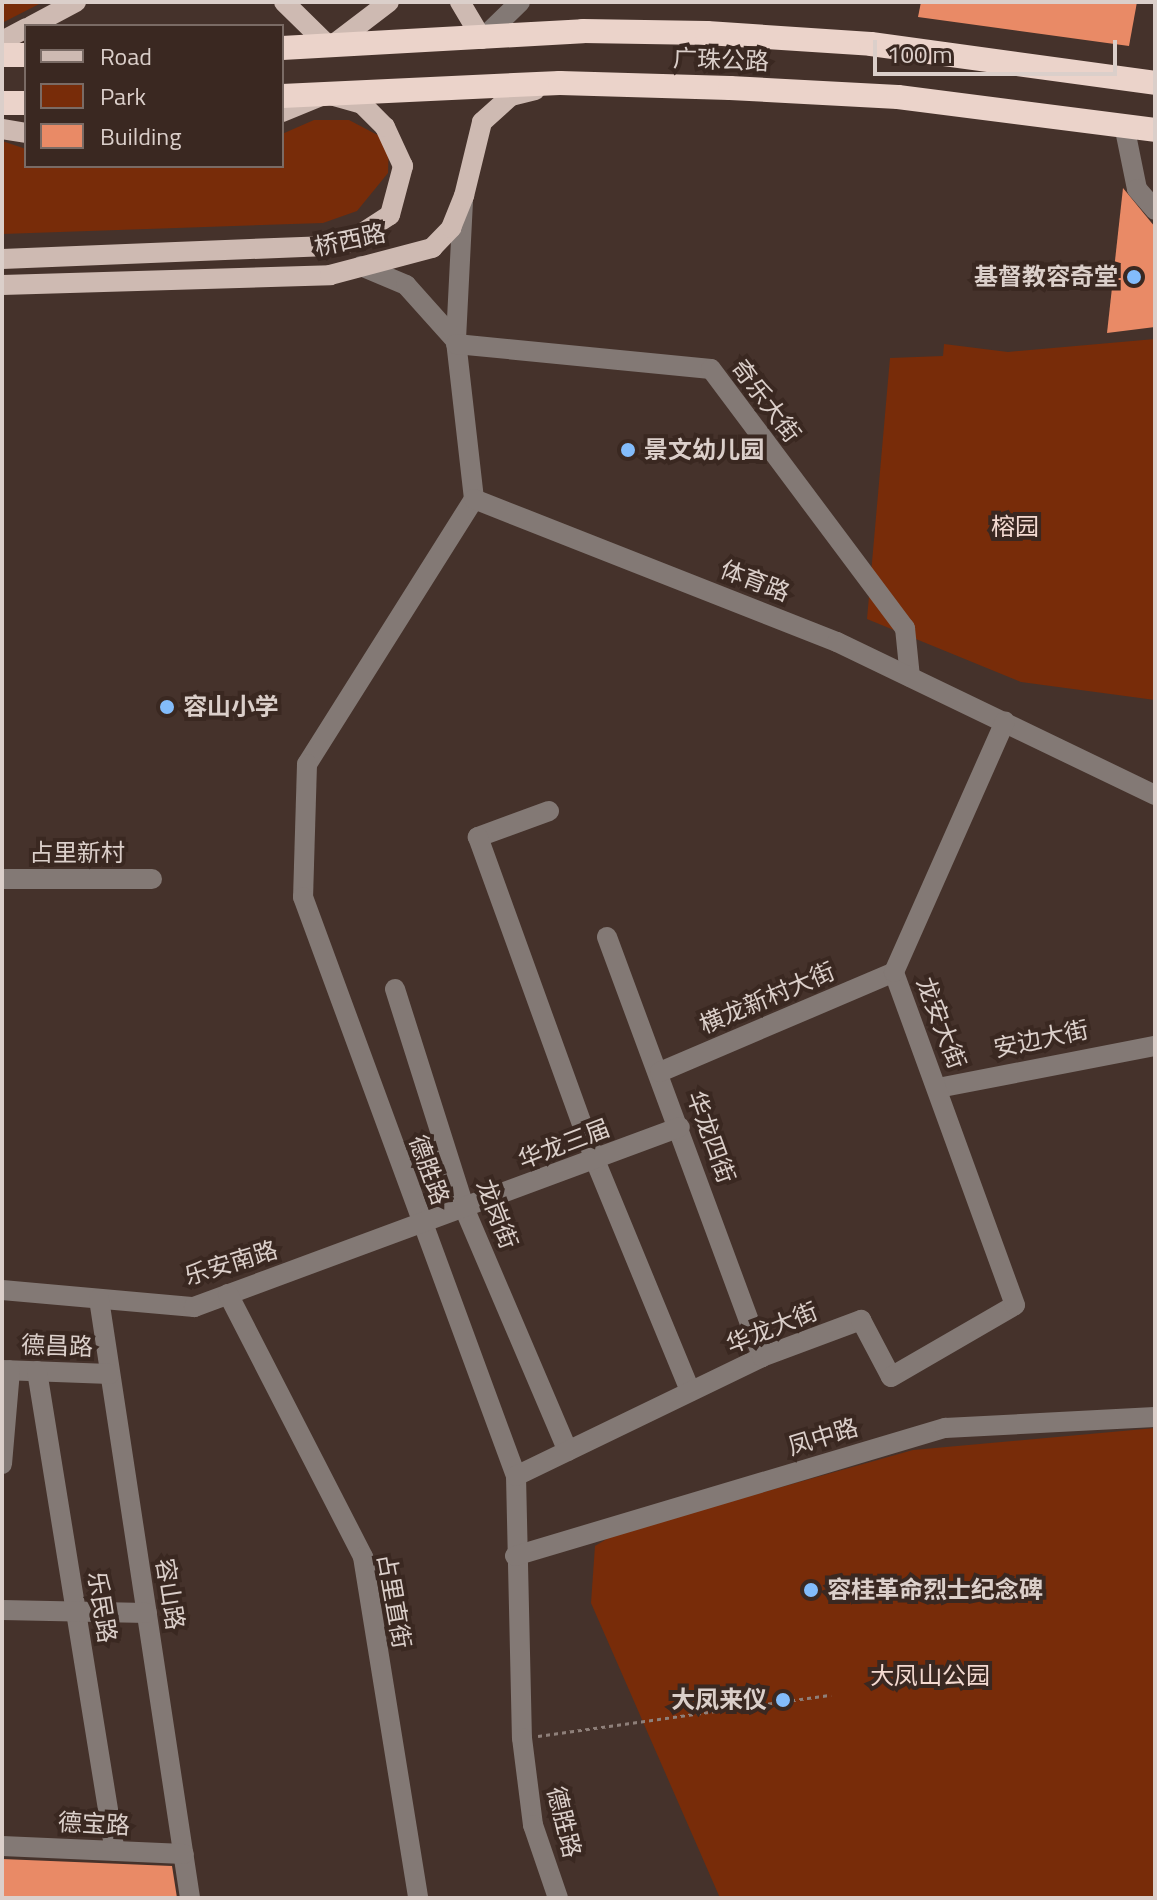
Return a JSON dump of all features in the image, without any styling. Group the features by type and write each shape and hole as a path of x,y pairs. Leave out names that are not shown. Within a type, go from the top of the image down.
{"highway":[{"name":"广珠公路","path":"284,48 583,31 782,38 1155,83"},
{"path":"2,55 24,55"},
{"name":"广珠公路","path":"284,96 560,83 898,97 1155,130"},
{"path":"2,103 24,103"}],"main road":[{"path":"34,24 76,2"},
{"path":"284,2 330,47 389,2"},
{"path":"460,2 482,39"},
{"path":"2,41 24,29"},
{"name":"桥西路","path":"2,285 330,275 432,248 451,228 464,196 482,122 511,96 560,83"},
{"path":"284,111 326,94"},
{"name":"桥西路","path":"2,259 347,243 390,215 403,166 385,127 362,104 326,94"},
{"path":"2,129 24,133"}],"street":[{"path":"482,39 520,2"},
{"path":"1124,125 1137,189 1155,210"},
{"path":"464,196 456,342 474,499"},
{"path":"361,266 406,285 456,342"},
{"name":"奇乐大街","path":"456,342 711,369 905,628 910,677"},
{"name":"体育路","path":"474,499 776,616 1155,795"},
{"name":"德胜路","path":"474,499 307,764 303,897 516,1476 515,1556 522,1738 533,1825 558,1898"},
{"name":"龙安大街","path":"1005,722 894,972 1015,1305"},
{"path":"549,811 478,837 595,1160 690,1391"},
{"name":"占里新村","path":"2,879 152,879"},
{"name":"华龙四街","path":"607,937 660,1072 762,1357"},
{"name":"横龙新村大街","path":"660,1072 894,972"},
{"name":"龙岗街","path":"395,989 465,1210 568,1451"},
{"name":"安边大街","path":"938,1088 1155,1046"},
{"name":"华龙三届","path":"422,1227 680,1127"},
{"name":"乐安南路","path":"2,1290 194,1307 422,1227"},
{"name":"占里直街","path":"228,1294 363,1557 418,1898"},
{"name":"容山路","path":"99,1299 190,1898"},
{"name":"华龙大街","path":"516,1476 762,1357 861,1320 891,1377 1015,1305"},
{"path":"2,1464 6,1370"},
{"name":"德昌路","path":"6,1370 110,1374"},
{"name":"乐民路","path":"37,1371 115,1851"},
{"name":"凤中路","path":"515,1556 945,1428 1155,1417"},
{"path":"2,1610 147,1613"},
{"name":"德宝路","path":"2,1846 184,1854"}],"path":[{"path":"522,1738 831,1695"}],"green space":[{"path":"2,2 43,2 2,23"},
{"path":"314,120 349,120 389,141 388,173 357,211 323,223 2,234 2,141 24,148 24,168 284,168 284,133"},
{"name":"榕园","path":"1155,339 1155,700 1021,682 867,619 890,358 943,356 944,344 1008,352"},
{"name":"大凤山公园","path":"1155,1428 1155,1898 720,1898 591,1603 595,1546 615,1534 913,1450"}],"building":[{"path":"921,2 1137,2 1129,46 918,17"},
{"name":"基督教容奇堂","path":"1123,188 1155,227 1155,327 1107,333"},
{"path":"2,1859 172,1866 177,1898 2,1898"}],"place":[{"name":"基督教容奇堂","path":"1134,277"},
{"name":"景文幼儿园","path":"628,450"},
{"name":"容山小学","path":"167,707"},
{"name":"容桂革命烈士纪念碑","path":"811,1590"},
{"name":"大凤来仪","path":"783,1700"}]}
